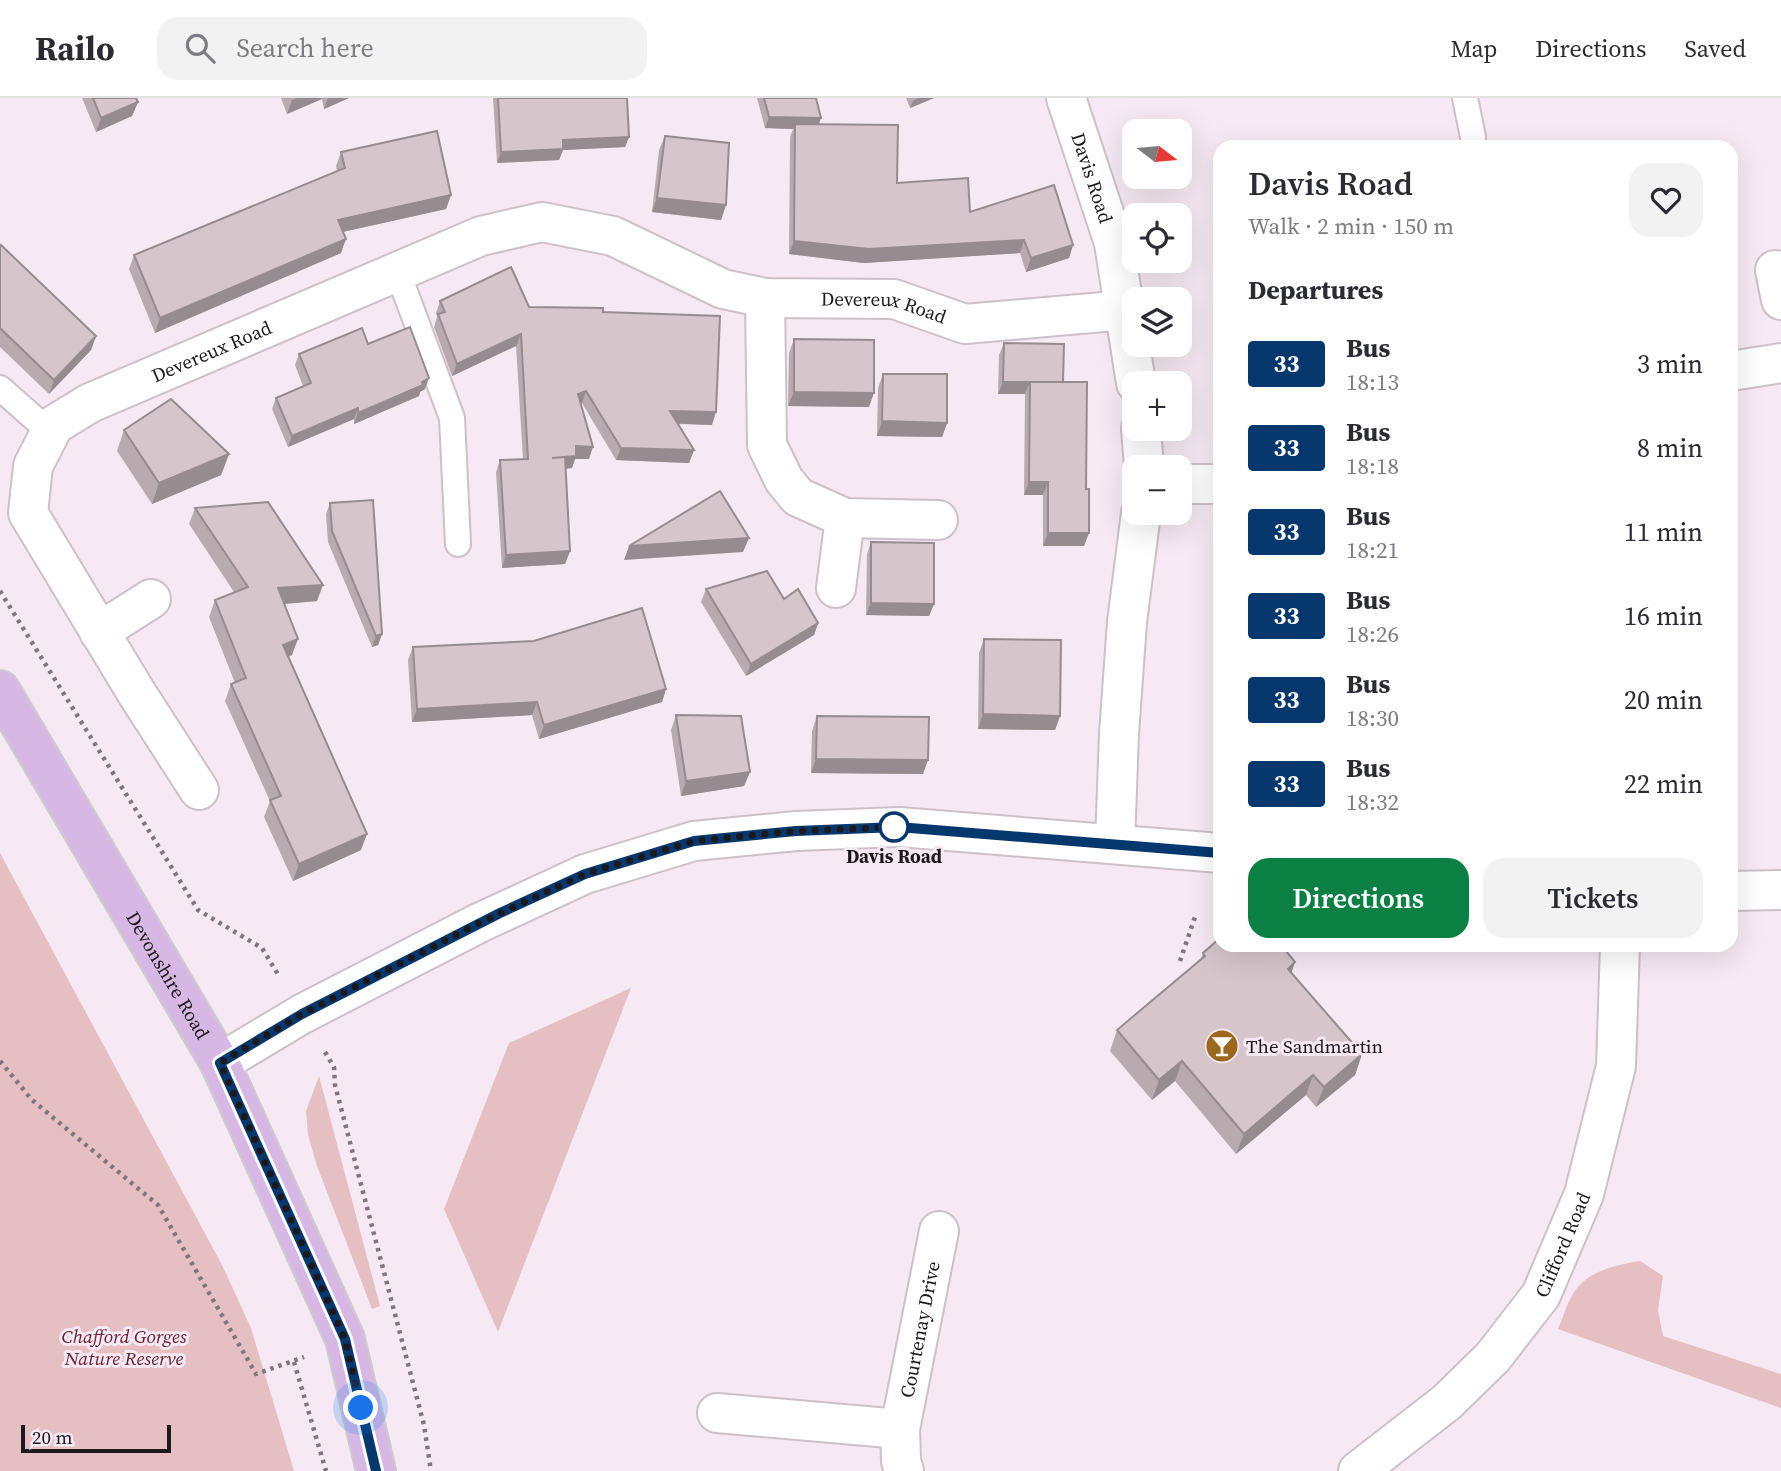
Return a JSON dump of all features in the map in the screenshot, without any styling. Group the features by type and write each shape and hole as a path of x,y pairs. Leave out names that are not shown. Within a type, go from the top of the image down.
{"main road":[{"name":"Devonshire Road","path":"0,690 220,1063 345,1339 376,1471"}],"street":[{"name":"Davis Road","path":"1066,98 1114,243 1122,288"},
{"name":"Devereux Road","path":"199,790 28,513 33,466 54,425 90,403 481,236 542,222 613,236 723,289 765,298 894,299 965,324 1122,310"},
{"path":"765,298 767,445 785,480 798,496 845,517 938,520"},
{"path":"1738,370 1781,363"},
{"path":"1192,484 1213,484"},
{"path":"836,588 845,517"},
{"path":"1115,843 1127,622 1140,525"},
{"path":"99,632 151,599"},
{"path":"220,1063 302,1014 490,918 585,874 694,841 796,831 898,827 1213,852"},
{"path":"1738,891 1781,890"},
{"name":"Clifford Road","path":"1358,1471 1447,1402 1493,1357 1541,1295 1584,1194 1616,1066 1620,952"},
{"name":"Courtenay Drive","path":"904,1471 901,1461 901,1429 939,1231"},
{"path":"717,1413 901,1429"}],"lane":[{"path":"1465,98 1473,137"},
{"path":"398,273 452,418 458,544"},
{"path":"0,388 51,433"}],"path":[{"path":"0,591 198,910 262,948"},
{"path":"1180,961 1195,916"},
{"path":"0,1060 32,1100 158,1205 256,1374 294,1362 326,1471"},
{"path":"334,1067 335,1085 424,1425 431,1471"}],"green space":[{"name":"Chafford Gorges Nature Reserve","path":"0,853 222,1265 251,1328 294,1471 0,1471"},
{"path":"631,988 498,1332 444,1209 509,1043"},
{"path":"319,1076 380,1306 372,1309 317,1166 308,1135 306,1111"},
{"path":"1640,1261 1663,1276 1658,1310 1663,1336 1781,1374 1781,1408 1558,1329 1571,1298 1586,1280 1612,1267"}],"building":[{"path":"93,98 136,98 138,102 101,118"},
{"path":"498,98 627,98 629,137 563,140 563,149 501,152"},
{"path":"764,98 816,98 821,118 769,117"},
{"path":"795,124 898,125 897,183 968,178 970,212 1054,185 1073,245 1031,258 1024,240 869,249 794,241"},
{"path":"437,131 451,195 338,220 346,239 160,318 134,255 345,168 341,152"},
{"path":"665,136 729,143 726,205 657,198"},
{"path":"1,245 96,336 54,380 0,328"},
{"path":"511,267 529,307 603,308 603,312 720,316 716,412 670,411 694,450 621,448 586,391 578,394 593,447 576,446 576,456 552,458 565,457 570,551 506,555 500,460 528,459 521,334 457,364 438,314 445,312 440,301"},
{"path":"410,327 429,378 422,382 423,385 358,413 358,408 292,436 276,398 311,383 299,354 362,328 368,344"},
{"path":"794,339 874,340 874,393 794,392"},
{"path":"1004,343 1064,344 1063,382 1003,382"},
{"path":"883,374 947,374 947,423 882,421"},
{"path":"1030,382 1087,382 1086,489 1089,489 1089,533 1048,533 1048,482 1029,482"},
{"path":"171,399 229,454 159,483 124,430"},
{"path":"720,491 749,538 629,546"},
{"path":"373,500 382,634 376,636 332,531 330,503"},
{"path":"268,502 323,585 278,588 298,639 283,645 367,834 299,864 270,800 281,796 231,684 246,678 215,600 248,587 195,508"},
{"path":"871,542 934,543 934,604 871,603"},
{"path":"767,571 784,599 798,589 818,623 751,664 706,589"},
{"path":"642,608 666,689 544,725 537,702 417,709 413,647 534,641"},
{"path":"984,639 1061,640 1060,716 983,714"},
{"path":"676,715 741,716 750,772 686,781"},
{"path":"817,716 929,717 928,760 816,759"},
{"name":"The Sandmartin","path":"1213,944 1213,952 1287,952 1295,962 1288,969 1362,1054 1324,1087 1313,1075 1244,1134 1182,1061 1159,1080 1117,1030 1205,956 1203,953"}],"bus line":[{"name":"33","path":"376,1471 345,1339 220,1063 302,1014 500,913 585,874 694,841 796,831 898,827 1213,852"}],"place":[{"name":"Davis Road","path":"894,827"},
{"name":"The Sandmartin","path":"1222,1046"}],"route":[{"path":"361,1408 345,1339 220,1063 302,1014 479,923 585,874 694,841 796,831 898,827 894,827"}]}
